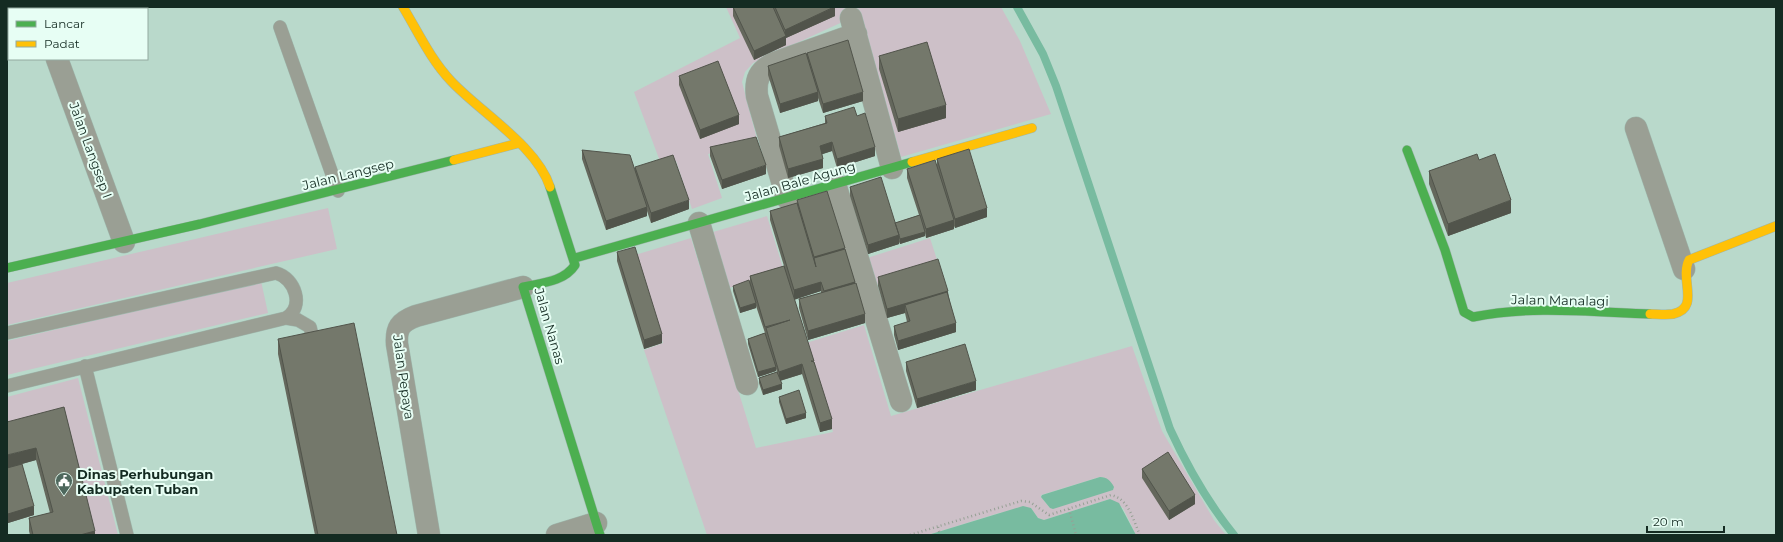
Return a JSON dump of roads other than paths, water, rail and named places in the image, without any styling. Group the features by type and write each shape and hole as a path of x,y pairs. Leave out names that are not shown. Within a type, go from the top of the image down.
{"street":[{"path":"403,7 433,57 451,81 533,157 548,180 575,258"},
{"path":"787,198 757,96 756,82 758,76 762,70 774,63 854,26 892,168"},
{"name":"Jalan Langsep I","path":"57,60 124,242"},
{"name":"Jalan Bale Agung","path":"575,258 1032,128"},
{"path":"1636,128 1684,269"},
{"name":"Jalan Langsep","path":"7,268 338,191 519,143"},
{"name":"Jalan Manalagi","path":"1407,150 1445,250 1464,312 1470,316 1473,317 1492,313 1537,311 1673,314 1682,310 1688,302 1689,295 1684,269"},
{"path":"835,184 901,401"},
{"path":"699,223 747,384"},
{"path":"1684,269 1689,260 1776,226"},
{"name":"Jalan Nanas","path":"575,258 575,265 570,274 524,287 598,529"},
{"name":"Jalan Pepaya","path":"429,535 397,344 398,328 406,320 416,316 524,287"},
{"path":"557,535 598,529"}],"lane":[{"path":"280,26 338,191"},
{"path":"7,332 276,273 283,275 292,284 297,302 296,309 293,314 286,318 7,386"},
{"path":"286,318 298,320 310,327 315,347"},
{"path":"85,366 127,535"}],"waterway":[{"path":"1017,7 1043,54 1056,86 1170,429 1199,484 1215,510 1234,535"}],"place":[{"name":"Dinas Perhubungan Kabupaten Tuban","path":"64,496"}]}
